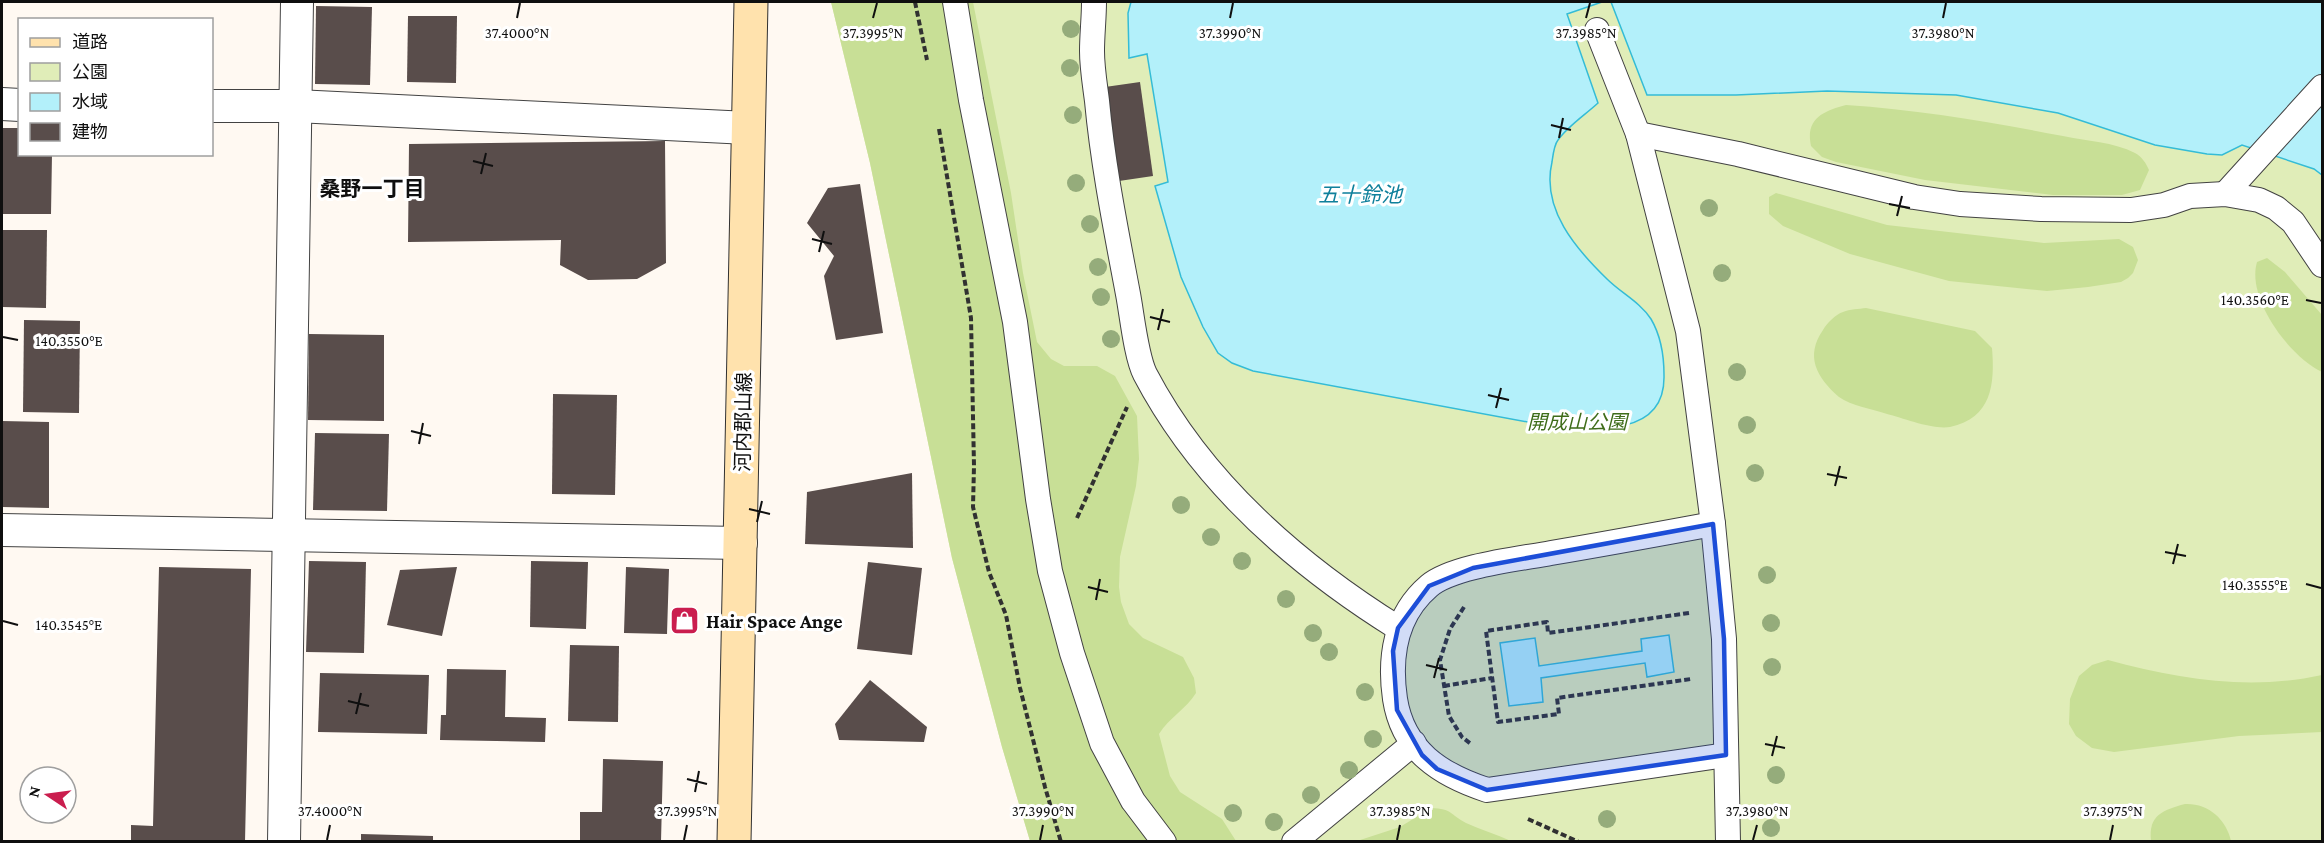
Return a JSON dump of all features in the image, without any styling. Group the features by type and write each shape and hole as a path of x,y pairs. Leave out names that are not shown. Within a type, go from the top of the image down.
{"main road":[{"name":"河内郡山線","path":"734,842 751,2"}],"street":[{"path":"284,842 297,2"},
{"path":"955,2 971,100 1015,322 1038,499 1050,571 1075,663 1102,743 1133,801 1164,842"},
{"path":"1094,2 1092,52 1100,129 1113,215 1144,372 1182,434 1213,475 1315,570 1360,604 1398,628"},
{"path":"1597,30 1638,134 1688,331 1713,524 1721,609 1728,842"},
{"path":"2224,194 2322,87"},
{"path":"2,104 18,105"},
{"path":"213,106 296,106 748,128"},
{"path":"1638,134 1738,154 1914,197 1960,204 2042,209 2131,210 2164,205 2190,196 2224,194 2259,200 2276,208 2293,222 2322,265"},
{"path":"1713,524 1503,562 1473,568 1443,578 1429,586 1413,604 1398,628 1393,651 1392,679 1397,710 1422,755 1437,769 1487,790 1726,755"},
{"path":"2,530 741,543"},
{"path":"1294,842 1414,743"}],"path":[{"path":"915,2 928,67"},
{"path":"938,124 971,318 975,466 973,507 989,572 1006,615 1020,688 1061,842"},
{"path":"1050,571 1069,537 1144,372"},
{"path":"1466,603 1450,629 1440,660 1449,716 1462,737 1478,750"},
{"path":"1721,609 1548,633 1547,622 1486,631 1498,722 1559,714 1557,698 1724,675"},
{"path":"1444,686 1492,678"}],"highlighted area":[{"path":"1713,524 1724,639 1726,755 1487,790 1437,769 1422,755 1397,710 1393,651 1398,628 1429,586 1473,568"}],"green space":[{"name":"開成山公園","path":"831,2 2322,2 2322,841 1030,841 1002,747 952,558 870,163"},
{"path":"831,2 973,2 1011,193 1023,273 1037,342 1051,359 1064,366 1097,366 1115,376 1137,416 1139,459 1136,486 1120,557 1119,587 1121,602 1129,624 1143,638 1183,657 1194,678 1196,693 1159,734 1170,776 1180,792 1222,819 1236,841 1030,841 1002,747 952,558 870,163"},
{"path":"1846,105 1955,117 2109,144 2127,149 2137,155 2149,170 2140,190 2122,195 2053,195 1925,180 1836,162 1822,157 1811,146 1811,129 1818,117"},
{"path":"1776,193 1887,225 2044,243 2119,239 2133,247 2138,260 2133,273 2121,282 2088,287 2047,291 1949,281 1850,254 1783,226 1769,214 1769,197"},
{"path":"2267,258 2285,272 2322,315 2322,372 2297,354 2284,340 2264,309 2255,277 2257,262"},
{"path":"1866,308 1975,331 1992,348 1993,374 1988,398 1983,408 1964,422 1950,427 1935,427 1862,407 1839,397 1819,374 1814,357 1815,349 1823,330 1835,317 1846,311"},
{"path":"2108,660 2161,673 2214,681 2268,682 2322,675 2322,732 2239,736 2114,752 2092,748 2076,736 2069,724 2070,699 2079,676 2092,665"},
{"path":"2185,804 2201,806 2215,814 2225,826 2231,841 2151,841 2152,825 2155,819 2164,811"},
{"path":"1431,808 1447,811 1466,823 1511,841 1357,841 1400,827"}],"water":[{"name":"五十鈴池","path":"1131,2 1602,2 1567,14 1598,103 1567,130 1557,142 1553,153 1550,179 1552,196 1556,212 1573,241 1607,279 1641,308 1651,319 1657,332 1664,375 1661,397 1651,413 1635,422 1616,427 1573,427 1533,423 1253,371 1232,363 1218,353 1203,327 1181,277 1155,186 1168,182 1147,54 1129,58 1128,13"},
{"path":"1611,2 2322,2 2322,175 2314,169 2242,145 2222,155 2155,145 2058,113 1956,95 1827,91 1736,95 1647,95"},
{"path":"1669,635 1674,672 1647,677 1645,663 1541,678 1543,702 1509,706 1500,643 1535,638 1539,666 1642,651 1641,639"}],"building":[{"path":"316,6 372,7 370,85 315,84"},
{"path":"408,16 457,16 456,83 407,82"},
{"path":"1140,82 1153,176 1119,181 1105,87"},
{"path":"2,128 18,128 18,156 52,156 51,214 2,214"},
{"path":"665,141 666,263 637,279 588,280 560,265 561,240 408,242 409,144"},
{"path":"860,184 883,333 836,340 824,276 834,256 807,223 828,188"},
{"path":"2,230 47,230 46,308 2,307"},
{"path":"24,320 80,321 79,413 23,412"},
{"path":"309,334 384,335 384,421 308,420"},
{"path":"553,394 617,395 615,495 552,494"},
{"path":"2,421 49,422 49,508 2,507"},
{"path":"315,433 389,434 387,511 313,510"},
{"path":"912,473 913,548 805,544 807,492"},
{"path":"309,561 366,562 364,653 306,652"},
{"path":"531,561 588,562 586,629 530,627"},
{"path":"868,562 922,568 912,655 857,649"},
{"path":"159,567 251,569 245,842 131,842 131,825 153,826"},
{"path":"457,567 442,636 387,625 400,570"},
{"path":"626,567 669,569 667,634 624,633"},
{"path":"570,645 619,646 618,722 568,721"},
{"path":"447,669 506,670 505,717 546,718 545,742 440,740 441,715 446,715"},
{"path":"320,673 429,675 427,734 318,732"},
{"path":"870,680 927,727 924,742 839,740 835,724"},
{"path":"603,759 663,761 661,842 580,842 580,812 602,812"},
{"path":"361,834 433,836 433,842 361,842"}],"place":[{"name":"Hair Space Ange","path":"685,621"}],"district":[{"name":"桑野一丁目","path":"372,189"}]}
